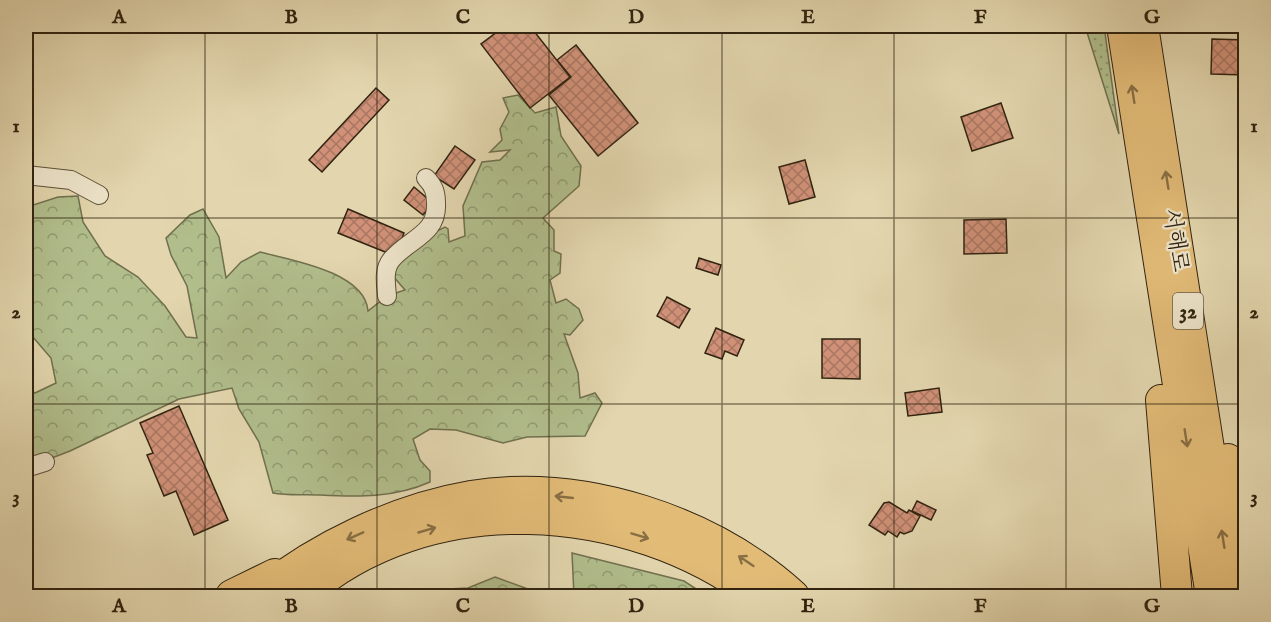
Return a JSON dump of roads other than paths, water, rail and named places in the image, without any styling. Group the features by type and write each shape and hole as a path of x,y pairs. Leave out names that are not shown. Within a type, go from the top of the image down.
{"highway":[{"name":"서해로","path":"1122,26 1211,597"},
{"name":"서해로","path":"1143,26 1232,597"},
{"path":"1142,152 1177,597"},
{"path":"1175,227 1215,410 1245,526"},
{"path":"232,597 379,526 444,503 494,495 552,495 632,509 681,526 734,553 793,597"},
{"path":"302,597 327,577 385,544 434,528 483,519 534,518 586,524 633,534 678,550 720,571 758,597"},
{"path":"337,597 385,544"},
{"path":"258,597 314,557"}],"street":[{"path":"26,175 71,180 99,195"},
{"path":"387,296 387,268 391,260 433,226 436,217 435,192 426,178"},
{"path":"26,468 45,462"}]}
